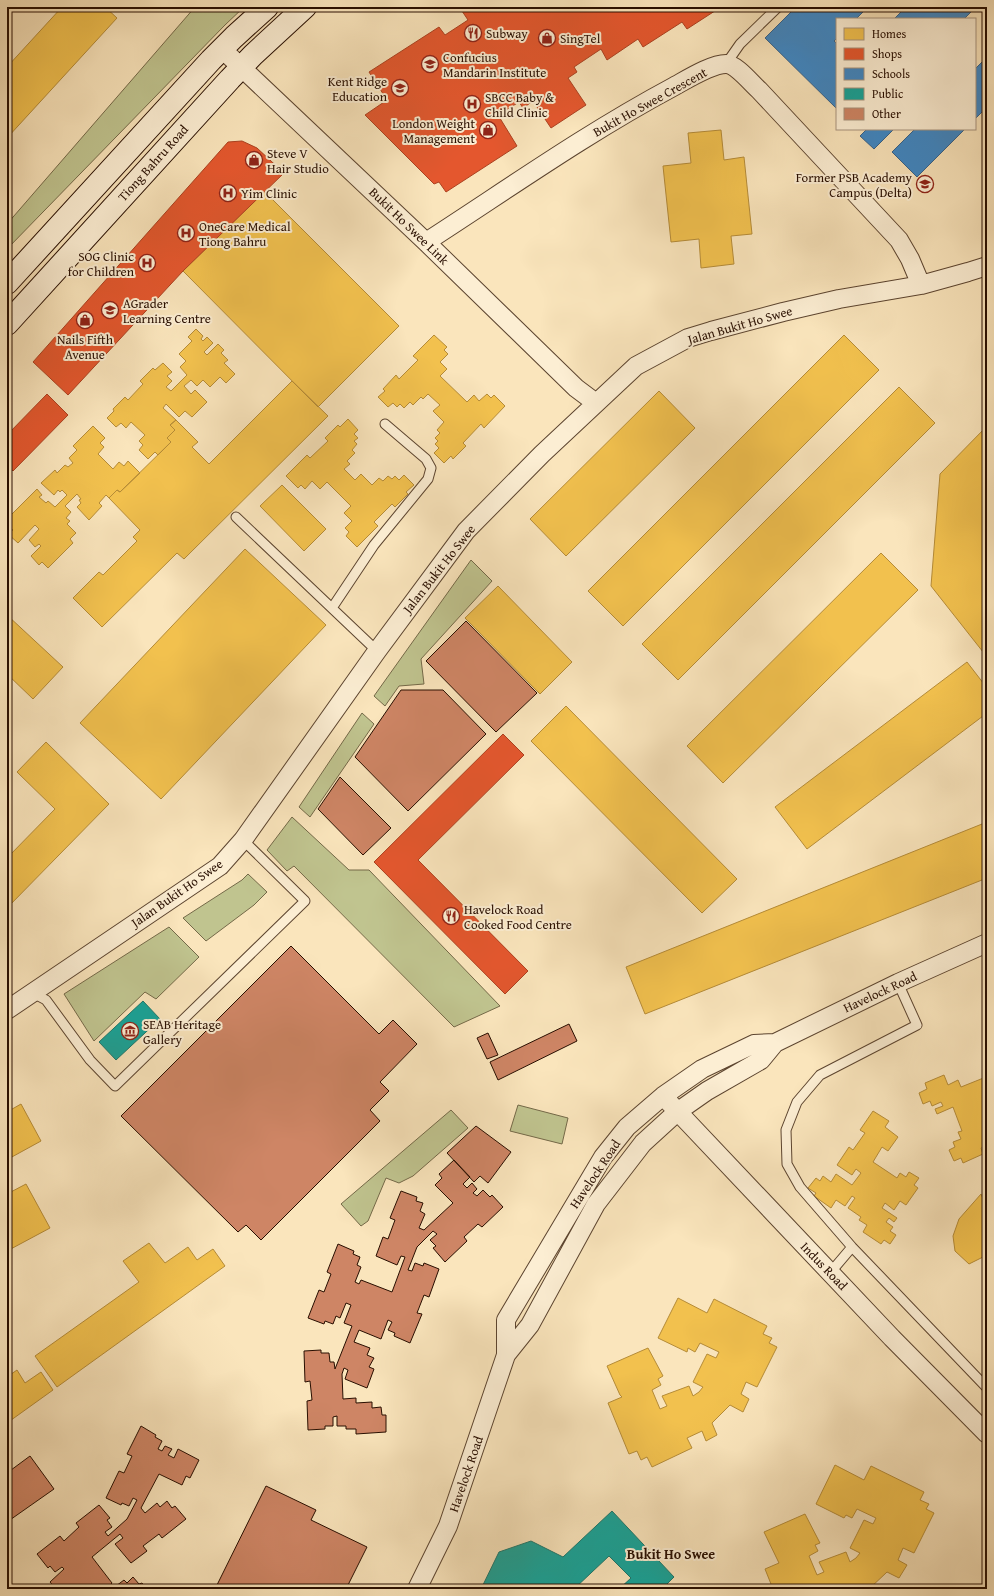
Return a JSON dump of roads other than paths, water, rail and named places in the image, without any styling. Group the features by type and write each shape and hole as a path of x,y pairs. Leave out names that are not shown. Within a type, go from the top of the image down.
{"main road":[{"name":"Tiong Bahru Road","path":"7,283 222,49 267,7"},
{"name":"Tiong Bahru Road","path":"7,324 241,67 305,7"}],"street":[{"name":"Bukit Ho Swee Link","path":"222,49 426,242 576,388 596,403"},
{"name":"Bukit Ho Swee Crescent","path":"426,242 554,158 639,106 704,70 726,64"},
{"path":"726,64 735,67 759,90 899,240 910,259 921,284"},
{"name":"Jalan Bukit Ho Swee","path":"7,1010 31,992 220,866 243,840 377,652 466,531 542,454 636,366 688,338 783,312 839,299 921,284 987,266"},
{"name":"Havelock Road","path":"417,1589 448,1526 506,1355 506,1320 581,1192 603,1157 627,1127 663,1096 702,1069 754,1044 775,1043 898,983 987,943"},
{"name":"Havelock Road","path":"506,1355 530,1325 596,1204 643,1143 677,1112 707,1091 761,1060 775,1043"},
{"name":"Indus Road","path":"663,1096 892,1338 987,1434"}],"lane":[{"path":"726,64 740,44 778,7"},
{"path":"332,608 374,545 428,479 431,468 426,460 385,424"},
{"path":"236,517 377,652"},
{"path":"31,992 46,1000 90,1060 115,1086 305,901 243,840"},
{"path":"898,983 917,1025 820,1075 797,1102 786,1130 787,1164 800,1187 852,1247 987,1388"},
{"path":"830,1273 852,1247"}],"place":[{"name":"Subway","path":"473,33"},
{"name":"SingTel","path":"547,38"},
{"name":"Confucius Mandarin Institute","path":"430,64"},
{"name":"Kent Ridge Education","path":"400,88"},
{"name":"SBCC Baby & Child Clinic","path":"472,104"},
{"name":"London Weight Management","path":"488,130"},
{"name":"Steve V Hair Studio","path":"254,160"},
{"name":"Former PSB Academy Campus (Delta)","path":"925,184"},
{"name":"Yim Clinic","path":"228,193"},
{"name":"OneCare Medical Tiong Bahru","path":"186,233"},
{"name":"SOG Clinic for Children","path":"147,263"},
{"name":"AGrader Learning Centre","path":"110,310"},
{"name":"Nails Fifth Avenue","path":"85,320"},
{"name":"Havelock Road Cooked Food Centre","path":"451,916"},
{"name":"SEAB Heritage Gallery","path":"130,1031"}],"district":[{"name":"Bukit Ho Swee","path":"671,1554"}]}
